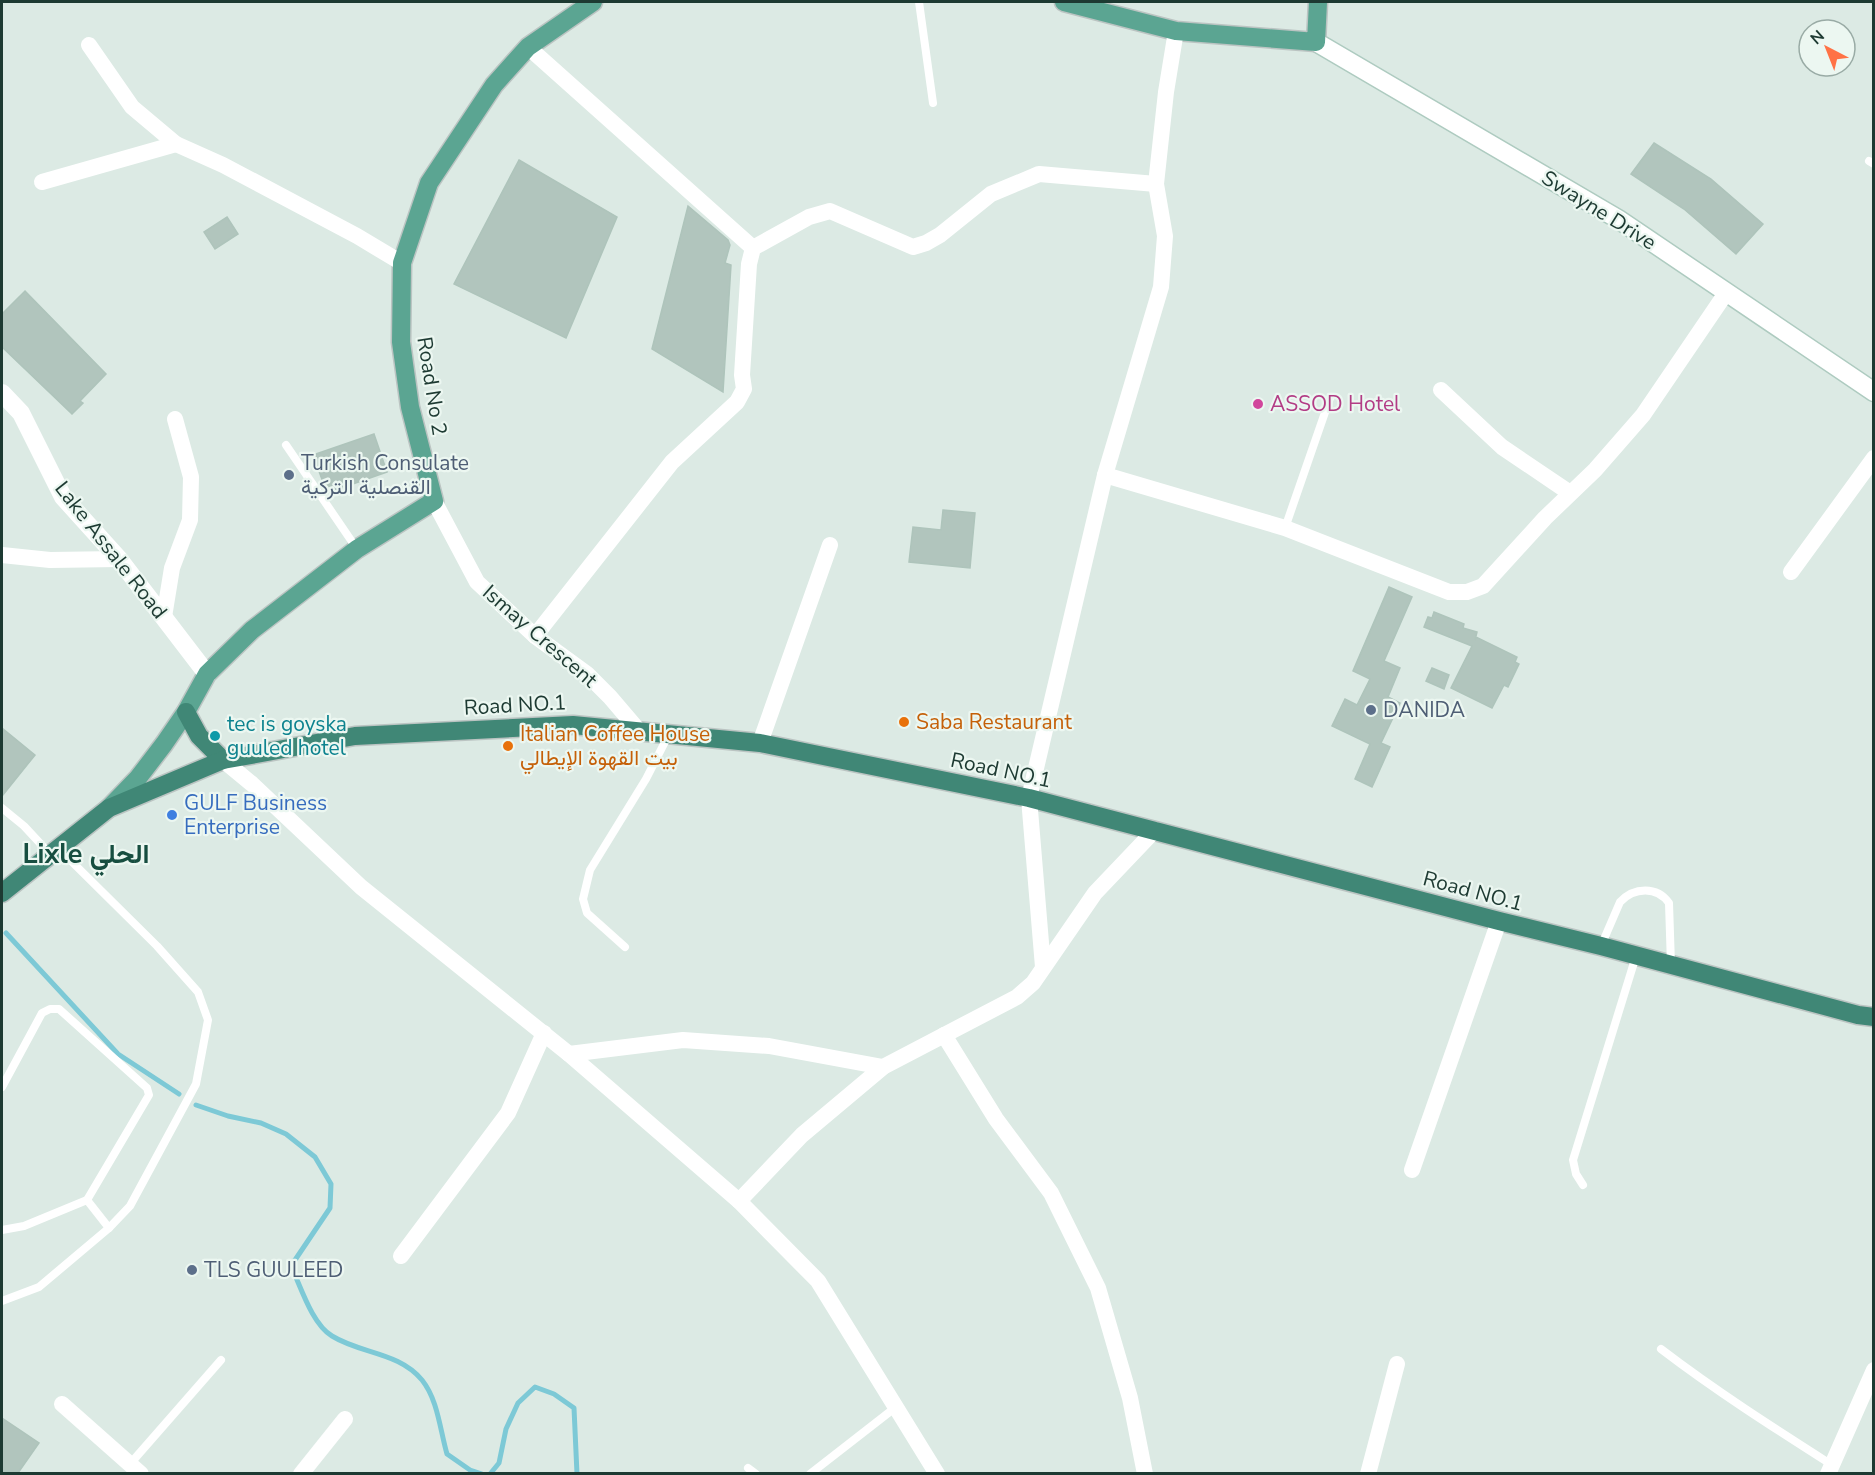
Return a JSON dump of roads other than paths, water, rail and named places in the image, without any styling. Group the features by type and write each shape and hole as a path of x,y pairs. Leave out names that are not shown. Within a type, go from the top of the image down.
{"highway":[{"path":"186,712 204,742 223,760"},
{"name":"Road NO.1","path":"2,893 109,808 223,760 355,736 573,725 760,743 1029,798 1858,1015 1874,1017"}],"main road":[{"name":"Road No 2","path":"434,501 410,407 401,342 402,263 429,183 494,85 528,46 593,2"},
{"path":"1064,2 1176,31 1316,42 1318,2"},
{"name":"Swayne Drive","path":"1316,42 1618,219 1874,392"},
{"name":"Lake Assale Road","path":"2,393 21,414 63,497 119,559 207,674"},
{"path":"109,808 138,778 186,712 207,674 252,630 357,549 434,501"}],"street":[{"path":"1043,967 1029,798 1105,475 1161,287 1165,236 1156,184 1166,92 1176,31"},
{"path":"89,45 132,107 176,144 234,170 357,236 402,263"},
{"path":"528,46 753,248"},
{"path":"42,183 176,144"},
{"path":"753,248 800,222 830,211 913,247 940,235 991,194 1039,174 1156,184"},
{"path":"535,636 672,462 737,402 744,389 742,375 748,281 753,248"},
{"path":"1105,475 1285,528 1449,592 1467,592 1483,586 1545,518 1595,470 1643,415 1726,293"},
{"path":"1441,390 1502,447 1570,494"},
{"path":"164,617 172,568 189,520 191,477 175,419"},
{"path":"1791,572 1874,458"},
{"name":"Ismay Crescent","path":"434,501 477,582 535,636 587,675 610,697 639,731"},
{"path":"760,743 830,545"},
{"path":"2,555 50,560 119,559"},
{"path":"223,760 252,784 361,887 544,1033 740,1201 818,1281 937,1473"},
{"path":"740,1201 802,1135 883,1067 1017,996 1033,983 1095,893 1155,830"},
{"path":"1412,1170 1499,921"},
{"path":"401,1256 508,1113 544,1033"},
{"path":"944,1035 996,1119 1051,1193 1098,1288 1130,1398 1145,1473"},
{"path":"569,1054 683,1040 769,1046 883,1067"},
{"path":"1368,1473 1397,1364"},
{"path":"1830,1469 1874,1370"},
{"path":"62,1404 136,1469"},
{"path":"301,1473 345,1419"}],"lane":[{"path":"919,2 933,103"},
{"path":"1285,528 1330,398"},
{"path":"286,445 357,549"},
{"path":"625,947 587,913 583,899 590,870 646,779 669,734"},
{"path":"2,808 54,851 157,946 198,992 208,1020 196,1084 130,1206 109,1228 39,1287 2,1301"},
{"path":"1601,946 1620,902 1631,892 1656,891 1664,895 1670,903 1671,966"},
{"path":"1583,1185 1576,1174 1573,1160 1636,957"},
{"path":"2,1087 42,1013 50,1009 59,1009 147,1089 149,1095 87,1200 24,1226 2,1230"},
{"path":"87,1200 109,1228"},
{"path":"1661,1349 1830,1469"},
{"path":"136,1469 221,1360"},
{"path":"810,1473 896,1407"},
{"path":"748,1468 756,1473"}],"waterway":[{"path":"6,933 118,1054 179,1094"},
{"path":"196,1105 228,1116 261,1123 286,1134 315,1157 331,1184 330,1208 291,1266 313,1314 332,1336 355,1347 391,1359 413,1371 422,1380 432,1397 447,1454 470,1470 482,1474"},
{"path":"490,1474 499,1463 506,1429 518,1403 535,1387 554,1394 574,1408 577,1474"}],"place":[{"name":"ASSOD Hotel","path":"1258,404"},
{"name":"Turkish Consulate القنصلية التركية","path":"289,475"},
{"name":"DANIDA","path":"1371,710"},
{"name":"Saba Restaurant","path":"904,722"},
{"name":"tec is goyska guuled hotel","path":"215,736"},
{"name":"Italian Coffee House بيت القهوة الإيطالي","path":"508,746"},
{"name":"GULF Business Enterprise","path":"172,815"},
{"name":"TLS GUULEED","path":"192,1270"}],"district":[{"name":"Lixle الحلي","path":"86,854"}]}
